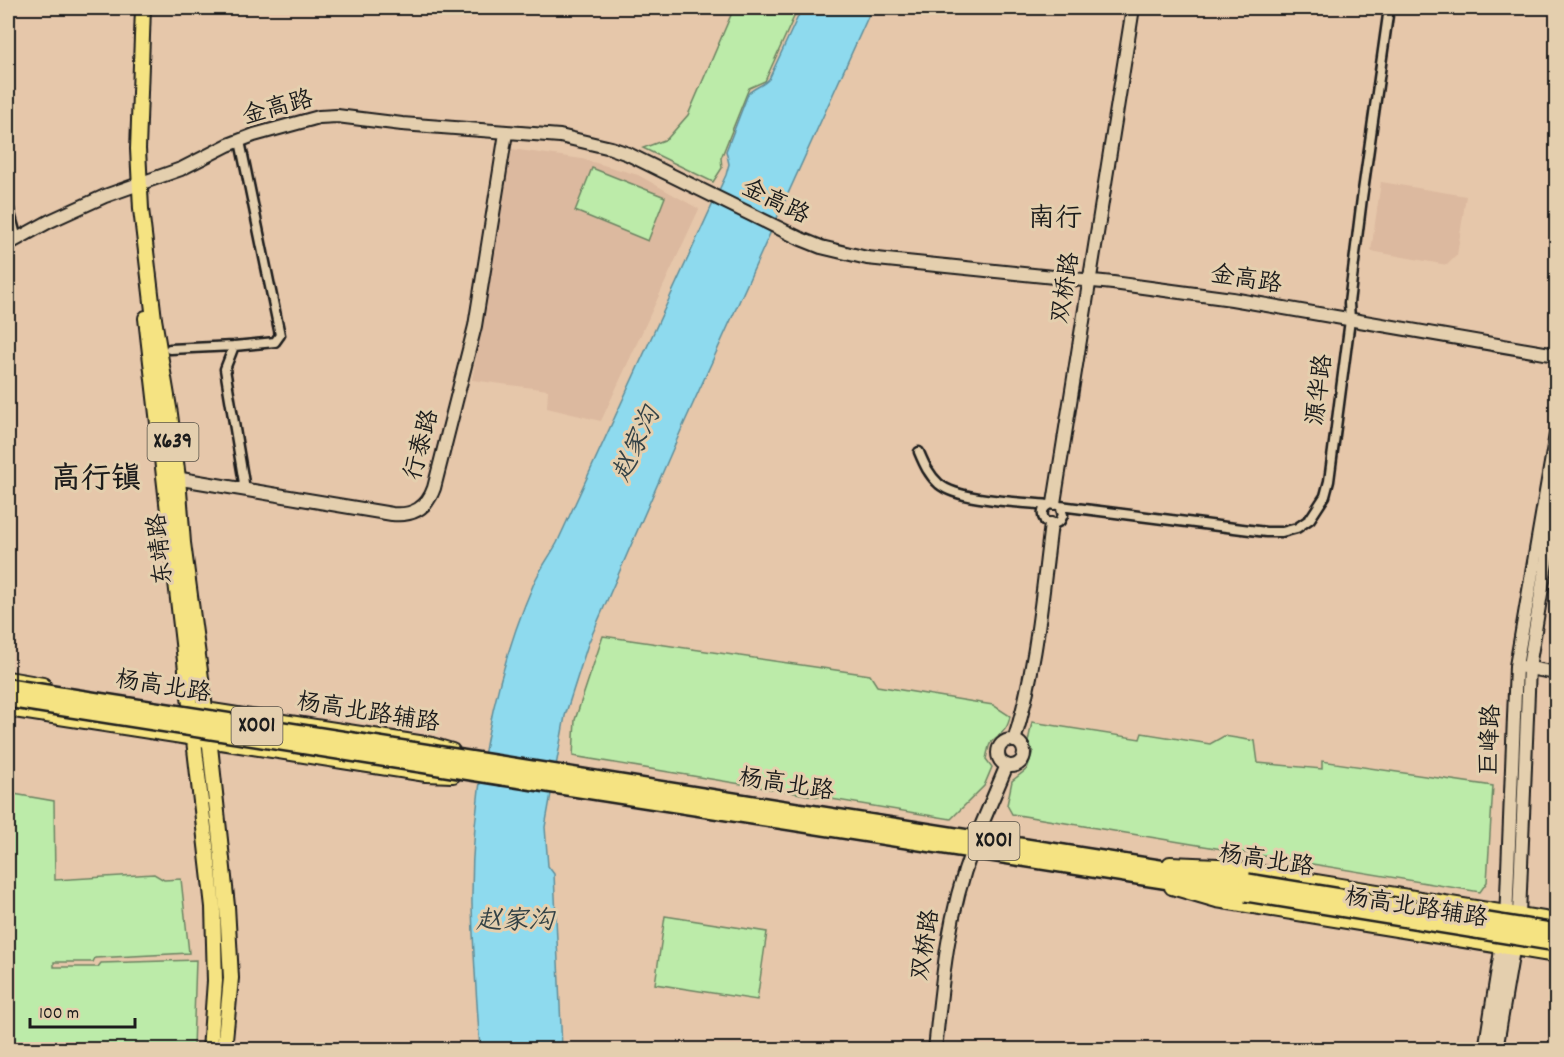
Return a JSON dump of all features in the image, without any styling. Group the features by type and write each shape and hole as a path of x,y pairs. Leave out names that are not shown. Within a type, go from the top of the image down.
{"highway":[{"name":"杨高北路","path":"8,687 505,771 1247,888 1557,943"},
{"name":"杨高北路","path":"8,699 505,771"},
{"name":"杨高北路","path":"1247,888 1557,932"}],"main road":[{"name":"东靖路","path":"133,8 136,185 154,319 170,414 171,477 183,543 199,706 209,740 227,906 231,978 224,1050"},
{"name":"东靖路","path":"136,185 143,8"},
{"name":"双桥路","path":"1054,505 1133,8"},
{"name":"金高路","path":"12,241 105,196 181,169 254,135 319,117 337,116 537,134 611,148 628,154 801,239 832,250 867,258 1232,299 1557,355"},
{"name":"行泰路","path":"171,477 401,515 410,514 425,505 434,488 475,327 506,133"},
{"name":"巨峰路","path":"1496,1050 1512,914 1523,667 1557,434"},
{"name":"巨峰路","path":"1523,667 1557,502"},
{"name":"双桥路","path":"1014,741 1025,705 1032,666 1051,524"},
{"path":"1523,667 1557,673"},
{"name":"杨高北路辅路","path":"8,679 199,706 324,729 432,745 505,771"},
{"name":"东靖路","path":"199,706 194,740 213,907 215,981 210,1050"},
{"name":"杨高北路辅路","path":"8,709 194,740 209,740 426,774 505,771"},
{"name":"双桥路","path":"1007,741 1014,741 1021,746 1023,757 1018,763 1007,765 999,757 999,749 1007,741"},
{"name":"双桥路","path":"935,1050 948,933 959,889 974,844 1007,765"},
{"name":"杨高北路辅路","path":"1130,869 1218,866 1557,921"},
{"name":"杨高北路辅路","path":"1130,869 1217,900 1557,955"},
{"name":"巨峰路","path":"1485,1050 1508,947"}],"street":[{"name":"源华路","path":"919,452 939,484 963,495 1266,532 1297,528 1310,519 1318,508 1329,481 1350,320 1349,303 1362,198 1389,8"},
{"path":"170,349 275,342 280,335 240,141"},
{"path":"8,206 12,241"},
{"path":"234,346 225,369 245,489"},
{"path":"1054,505 1062,512 1062,518 1057,523 1051,524 1045,521 1042,515 1043,509 1054,505"}],"shaded area":[{"path":"512,149 582,159 638,175 699,209 601,421 547,408 548,390 472,380"},
{"path":"1381,182 1466,196 1457,255 1447,265 1371,251"}],"green space":[{"path":"734,8 798,8 765,81 749,88 721,158 722,168 713,182 643,148 667,139 688,115"},
{"path":"592,168 665,197 648,241 575,211"},
{"path":"603,636 870,675 877,686 993,705 1010,716 1009,722 989,746 986,759 992,767 984,786 951,819 573,756 575,720"},
{"path":"1032,722 1140,739 1142,733 1210,744 1224,736 1255,741 1258,763 1322,769 1322,761 1493,786 1487,882 1480,892 1012,814 1007,805 1012,781 1027,769 1033,751 1028,742"},
{"path":"8,793 54,801 55,880 154,874 164,880 181,879 189,953 95,958 93,962 54,962 54,967 98,967 101,963 196,960 193,1048 186,1048 186,1050 8,1049"},
{"path":"665,916 767,932 757,1000 655,984"}],"water":[{"name":"赵家沟","path":"802,8 872,8 682,428 588,644 565,716 545,827 548,866 554,874 562,1049 480,1050 472,904 475,823 487,740 506,659 534,583 557,543 726,175 729,164 726,151 748,94 769,79"}],"district":[{"name":"南行","path":"1055,220"},
{"name":"高行镇","path":"96,481"}]}
